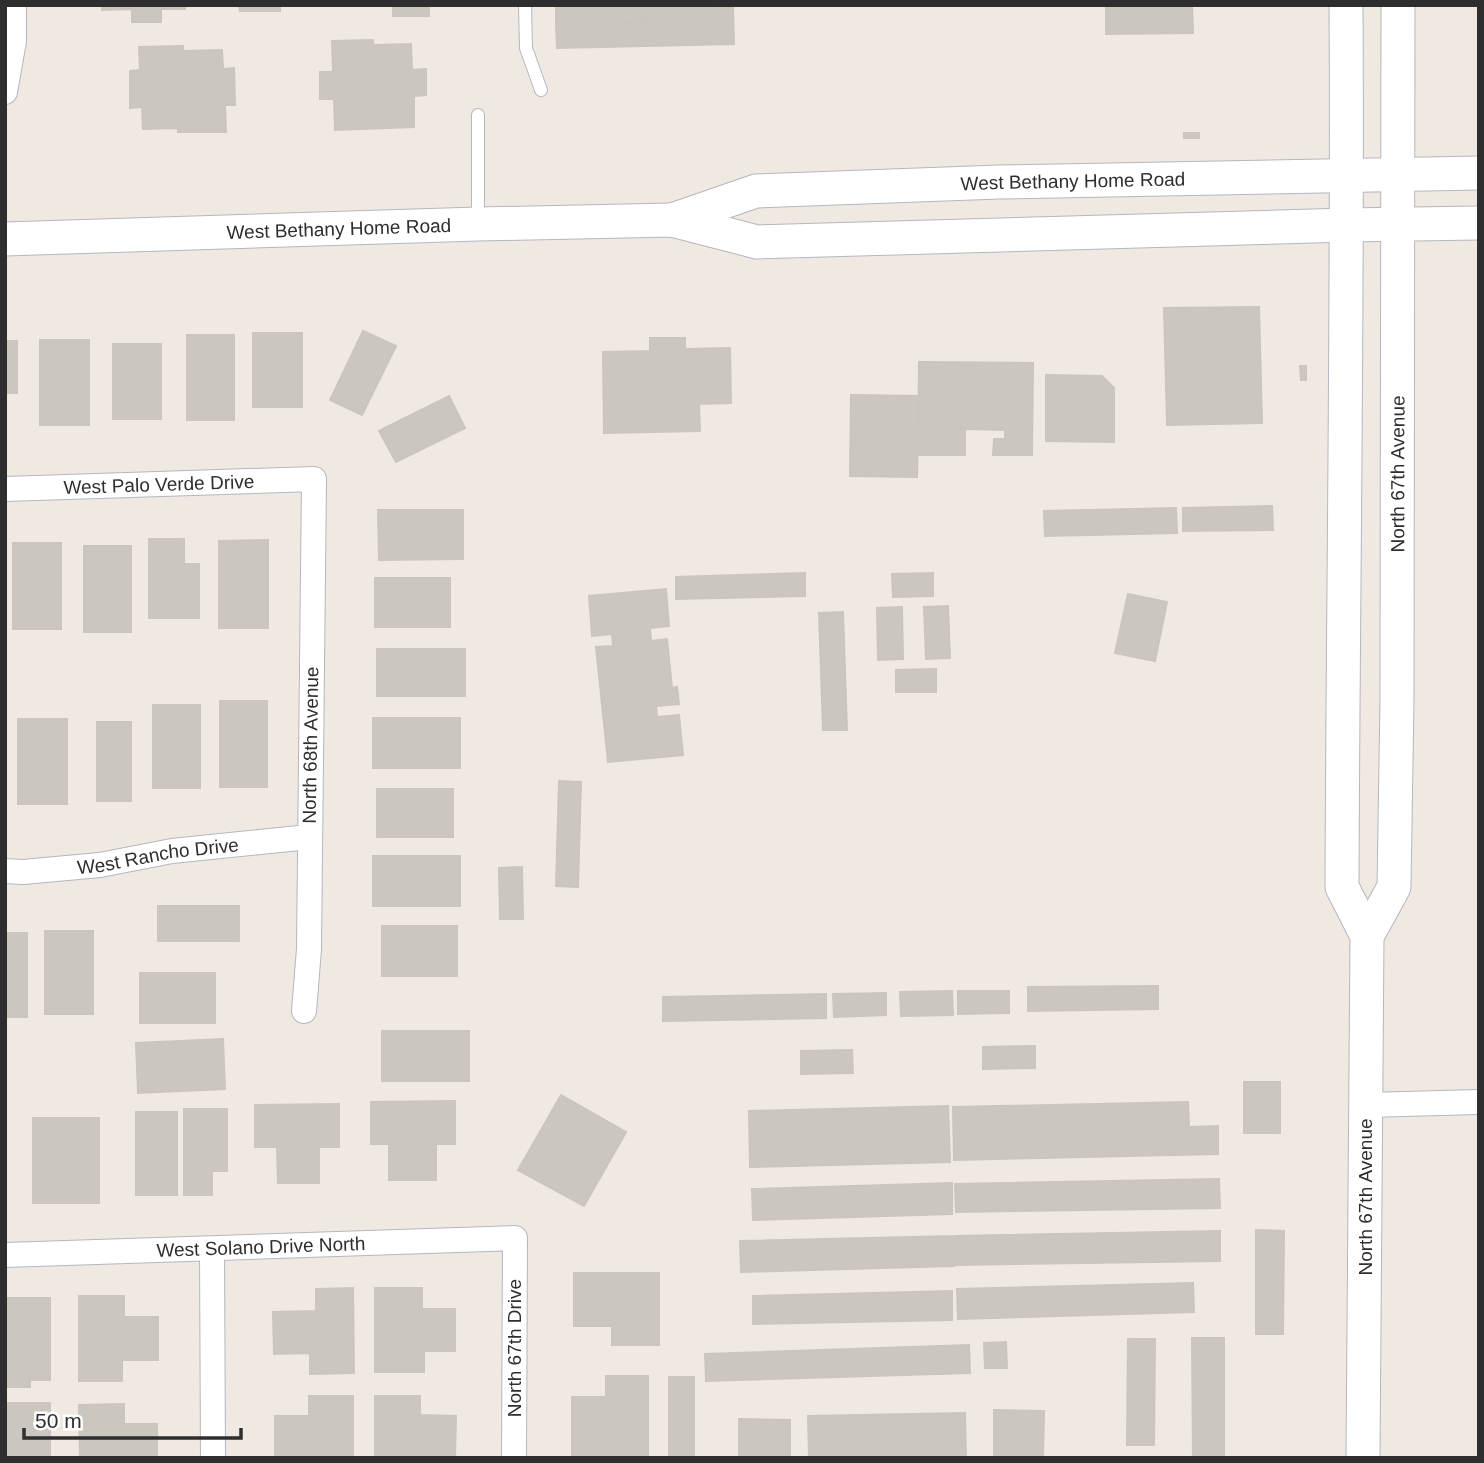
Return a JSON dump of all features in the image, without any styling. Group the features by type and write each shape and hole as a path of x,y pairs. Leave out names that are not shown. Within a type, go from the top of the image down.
{"main road":[{"name":"North 67th Avenue","path":"1346,5 1342,887 1367,936 1363,1458"},
{"name":"North 67th Avenue","path":"1367,936 1394,887 1397,699 1398,5"},
{"name":"West Bethany Home Road","path":"672,220 756,191 985,183 1479,173"},
{"name":"West Bethany Home Road","path":"5,239 478,223 672,220 757,242 1479,223"}],"street":[{"path":"5,92 14,41 14,5"},
{"name":"West Palo Verde Drive","path":"5,489 314,479"},
{"name":"North 68th Avenue","path":"304,1011 309,949 314,479"},
{"name":"West Rancho Drive","path":"5,871 23,872 100,865 172,851 309,836"},
{"path":"1365,1105 1479,1102"},
{"name":"West Solano Drive North","path":"5,1255 515,1238"},
{"name":"North 67th Drive","path":"514,1458 515,1238"},
{"path":"212,1249 213,1458"}],"lane":[{"path":"526,5 526,48 541,90"},
{"path":"478,115 478,223"}],"building":[{"path":"102,5 185,5 185,9 161,9 161,22 132,22 132,9 102,10"},
{"path":"239,5 280,5 280,11 240,11"},
{"path":"393,5 429,5 429,16 393,16"},
{"path":"556,5 714,5 715,21 556,24"},
{"path":"714,5 733,5 734,44 557,48 556,24 715,21"},
{"path":"1106,5 1192,5 1193,33 1106,34"},
{"path":"373,40 373,45 411,44 412,70 426,69 426,95 414,96 414,127 335,130 334,99 320,99 320,72 333,72 332,41"},
{"path":"183,46 183,51 222,50 223,69 234,68 235,105 225,105 226,132 178,132 178,128 143,129 142,107 130,108 130,71 140,70 139,47"},
{"path":"1184,133 1199,133 1199,138 1184,138"},
{"path":"1259,307 1262,423 1167,425 1164,308"},
{"path":"363,331 396,346 362,415 330,400"},
{"path":"253,333 302,333 302,407 253,407"},
{"path":"187,335 234,335 234,420 187,420"},
{"path":"650,338 685,338 685,349 730,348 731,403 699,404 700,431 604,433 603,352 650,351"},
{"path":"40,340 89,340 89,425 40,425"},
{"path":"5,341 17,341 17,393 5,393"},
{"path":"113,344 161,344 161,419 113,419"},
{"path":"919,362 1033,363 1032,455 993,455 994,439 1005,439 1005,430 965,429 965,455 918,455"},
{"path":"1300,366 1306,366 1306,380 1301,380"},
{"path":"1046,375 1102,376 1114,388 1114,442 1046,441"},
{"path":"851,395 919,396 917,477 850,476"},
{"path":"449,396 465,428 396,462 379,431"},
{"path":"1272,506 1273,530 1183,531 1183,508"},
{"path":"1176,508 1177,533 1045,536 1044,511"},
{"path":"378,510 463,510 463,559 379,560"},
{"path":"149,539 184,539 184,564 199,564 199,618 149,618"},
{"path":"268,540 268,628 219,628 219,541"},
{"path":"13,543 61,543 61,629 13,629"},
{"path":"84,546 131,546 131,632 84,632"},
{"path":"805,573 805,596 676,599 676,577"},
{"path":"933,573 933,596 893,597 892,574"},
{"path":"375,578 450,578 450,627 375,627"},
{"path":"666,589 669,626 650,628 651,641 667,639 672,688 677,687 679,704 656,706 657,717 679,715 683,755 608,762 596,647 613,646 612,634 592,636 589,596"},
{"path":"1128,594 1167,602 1155,661 1115,653"},
{"path":"948,606 950,658 926,659 924,607"},
{"path":"902,607 903,659 878,660 877,608"},
{"path":"843,612 847,730 823,730 819,613"},
{"path":"377,649 465,649 465,696 377,696"},
{"path":"936,669 936,692 896,692 896,670"},
{"path":"220,701 267,701 267,787 220,787"},
{"path":"153,705 200,705 200,788 153,788"},
{"path":"373,718 460,718 460,768 373,768"},
{"path":"18,719 67,719 67,804 18,804"},
{"path":"97,722 131,722 131,801 97,801"},
{"path":"559,781 581,782 578,887 556,886"},
{"path":"377,789 453,789 453,837 377,837"},
{"path":"373,856 460,856 460,906 373,906"},
{"path":"522,867 523,919 500,919 499,868"},
{"path":"158,906 239,906 239,941 158,941"},
{"path":"382,926 457,926 457,976 382,976"},
{"path":"45,931 93,931 93,1014 45,1014"},
{"path":"5,933 27,933 27,1017 5,1017"},
{"path":"140,973 215,973 215,1023 140,1023"},
{"path":"1158,986 1158,1009 1028,1011 1028,987"},
{"path":"952,991 953,1015 901,1016 900,992"},
{"path":"958,991 1009,991 1009,1013 958,1014"},
{"path":"886,993 886,1015 834,1017 833,994"},
{"path":"826,994 826,1018 663,1021 663,997"},
{"path":"382,1031 469,1031 469,1081 382,1081"},
{"path":"223,1039 225,1089 138,1093 136,1043"},
{"path":"1035,1046 1035,1068 983,1069 983,1047"},
{"path":"852,1050 853,1073 801,1074 801,1051"},
{"path":"1244,1082 1280,1082 1280,1133 1244,1133"},
{"path":"561,1095 626,1132 584,1206 518,1170"},
{"path":"455,1101 455,1144 436,1144 436,1180 389,1180 389,1144 371,1144 371,1102"},
{"path":"1188,1102 1189,1127 1218,1126 1218,1154 954,1160 953,1107"},
{"path":"339,1104 339,1147 319,1147 319,1183 278,1183 277,1147 255,1147 255,1105"},
{"path":"948,1106 950,1162 750,1167 749,1111"},
{"path":"184,1109 227,1109 227,1171 212,1171 212,1195 184,1195"},
{"path":"136,1112 177,1112 177,1195 136,1195"},
{"path":"33,1118 99,1118 99,1203 33,1203"},
{"path":"1219,1179 1220,1208 956,1212 955,1184"},
{"path":"952,1183 952,1214 753,1220 752,1189"},
{"path":"1256,1230 1284,1231 1283,1334 1256,1334"},
{"path":"1220,1231 1220,1261 955,1265 955,1236"},
{"path":"954,1236 954,1266 741,1272 740,1241"},
{"path":"574,1273 659,1273 659,1345 612,1345 612,1326 574,1326"},
{"path":"1193,1283 1194,1312 958,1319 957,1289"},
{"path":"353,1288 354,1373 310,1374 310,1353 274,1354 273,1312 316,1311 316,1289"},
{"path":"375,1288 422,1288 422,1309 455,1309 455,1351 424,1351 424,1372 375,1372"},
{"path":"952,1291 952,1320 753,1324 753,1296"},
{"path":"79,1296 124,1296 124,1317 158,1317 158,1360 122,1360 122,1381 79,1381"},
{"path":"5,1298 50,1298 50,1380 30,1380 30,1387 5,1387"},
{"path":"1192,1338 1224,1338 1224,1458 1193,1458"},
{"path":"1128,1339 1155,1339 1154,1445 1127,1445"},
{"path":"1006,1342 1007,1368 985,1368 984,1343"},
{"path":"969,1345 970,1373 706,1381 705,1354"},
{"path":"606,1376 648,1376 648,1458 572,1458 572,1397 606,1397"},
{"path":"669,1377 694,1377 694,1458 669,1458"},
{"path":"309,1396 353,1396 353,1458 275,1458 275,1416 309,1416"},
{"path":"375,1396 420,1396 420,1415 456,1416 455,1458 375,1458"},
{"path":"5,1403 50,1403 50,1458 5,1458"},
{"path":"124,1404 124,1424 157,1424 157,1458 80,1458 79,1405"},
{"path":"994,1410 1044,1411 1043,1458 994,1458"},
{"path":"965,1413 966,1458 809,1458 808,1416"},
{"path":"739,1419 790,1420 790,1458 739,1458"}]}
